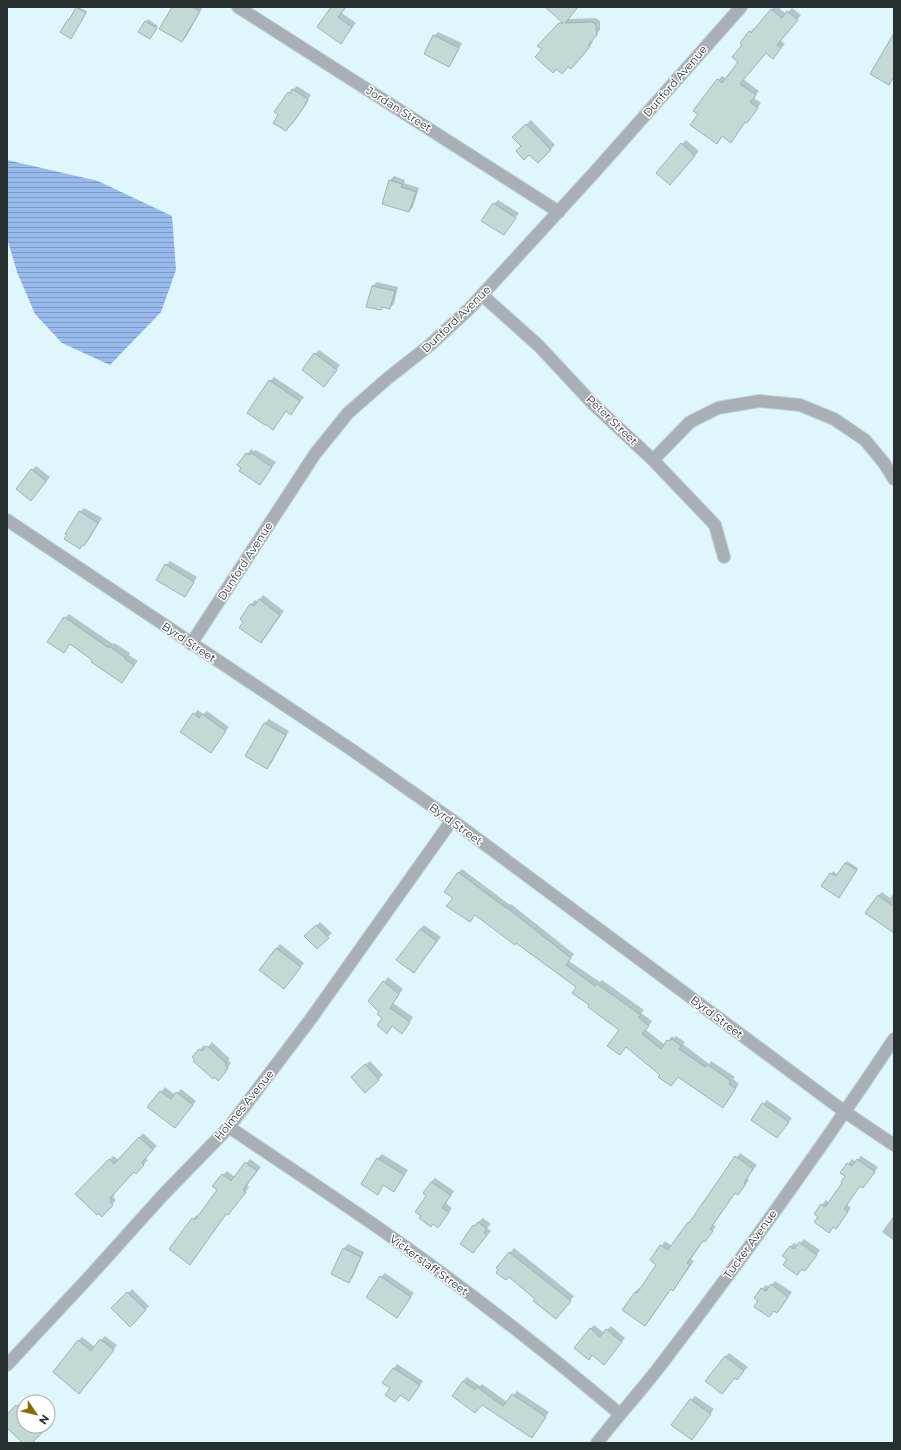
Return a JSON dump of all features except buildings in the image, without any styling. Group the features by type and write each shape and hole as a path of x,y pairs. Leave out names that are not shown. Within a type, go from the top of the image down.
{"street":[{"name":"Jordan Street","path":"238,7 559,212"},
{"name":"Dunford Avenue","path":"192,644 315,454 348,413 388,378 430,346 469,309 559,212 741,7"},
{"name":"Peter Street","path":"482,295 539,346 593,404 653,460 715,525 724,557"},
{"path":"653,460 690,422 718,408 759,401 800,405 834,419 865,440 884,463 894,479"},
{"name":"Byrd Street","path":"7,520 352,750 452,820 845,1112 894,1145"},
{"name":"Holmes Avenue","path":"7,1365 162,1196 229,1128 310,1020 452,820"},
{"name":"Tucker Avenue","path":"597,1443 659,1367 724,1282 845,1112 894,1039"},
{"name":"Vickerstaff Street","path":"229,1128 399,1242 486,1306 569,1371 620,1414"}],"water":[{"path":"7,160 98,181 172,216 176,270 161,312 110,365 62,343 35,314 17,272 7,238"}]}
